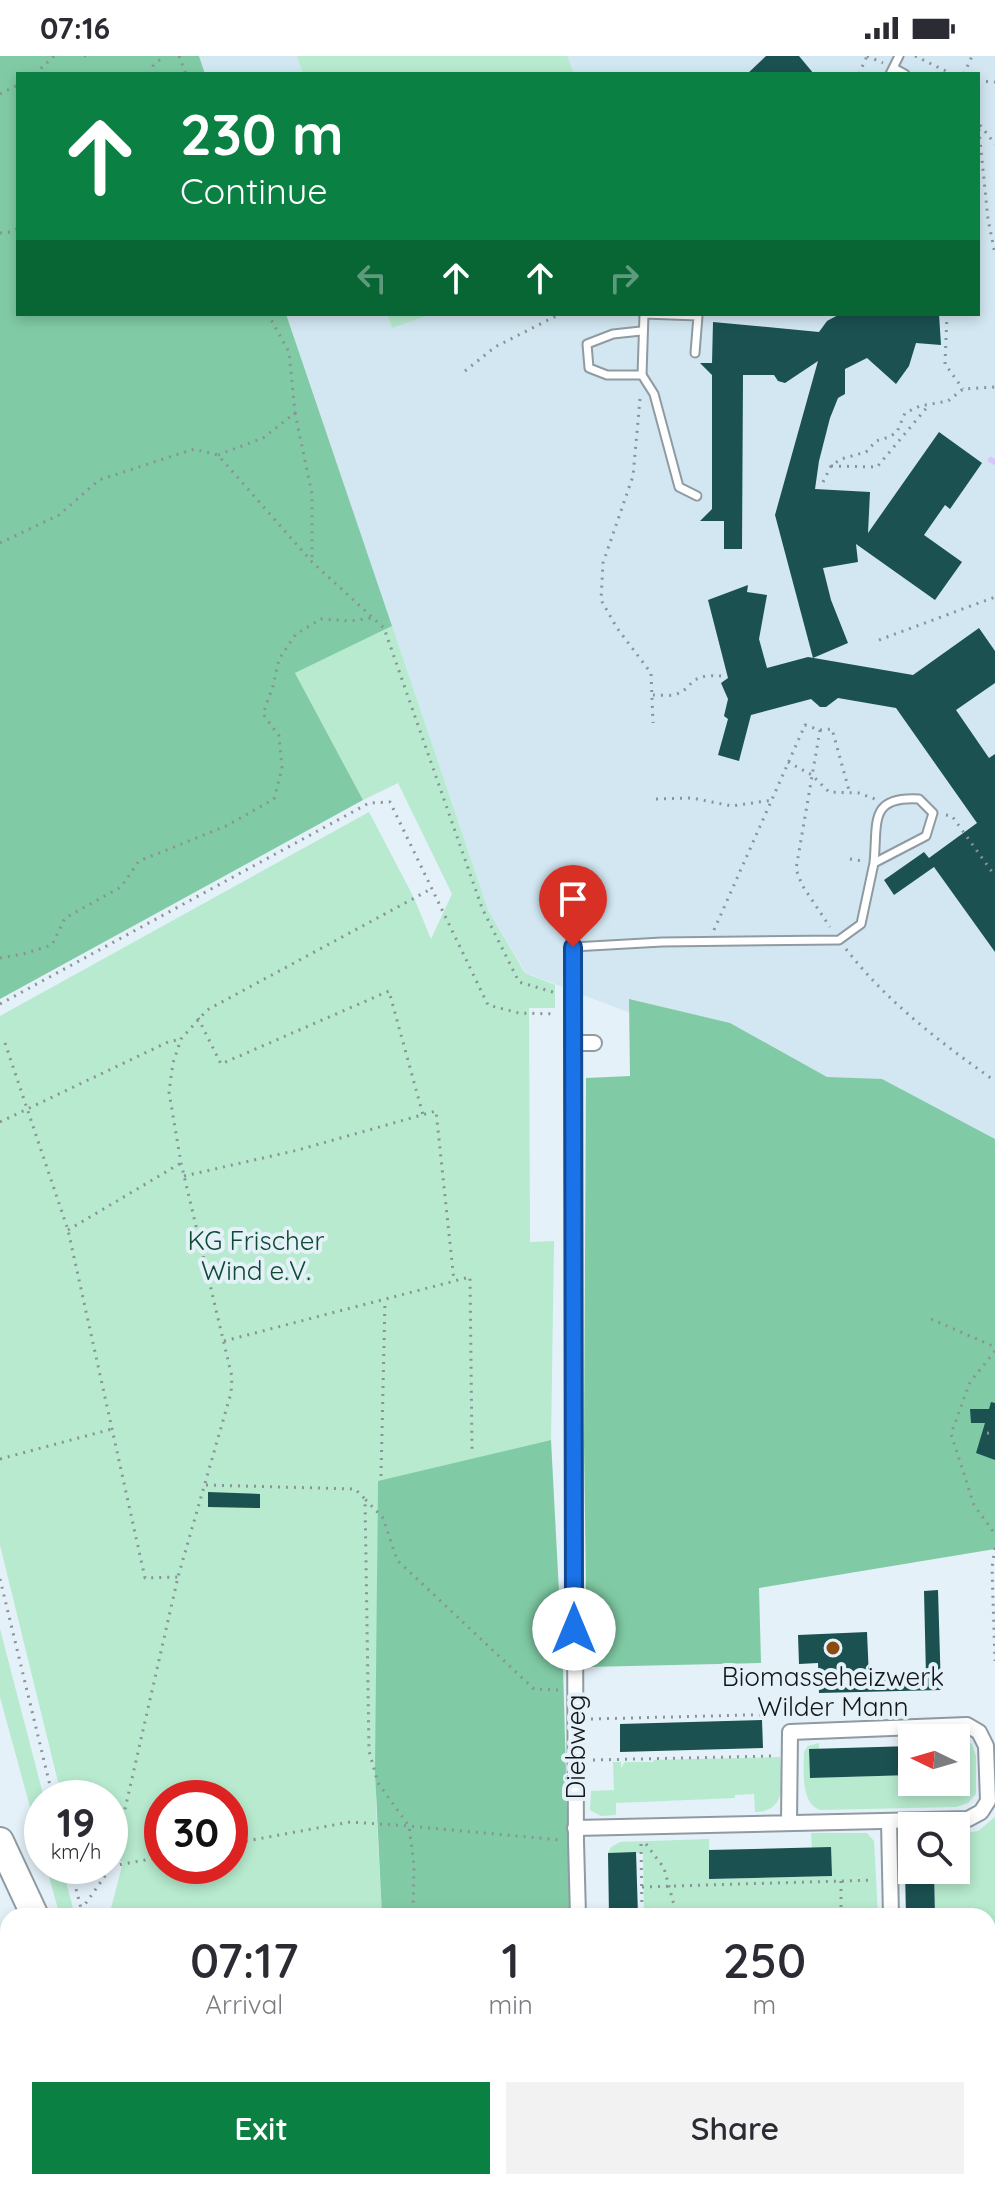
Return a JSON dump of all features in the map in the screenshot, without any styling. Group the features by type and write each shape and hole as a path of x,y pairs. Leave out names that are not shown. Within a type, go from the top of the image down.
{"highway":[{"path":"0,1843 17,1908"},
{"path":"0,1843 31,1908"}],"street":[{"name":"Diebweg","path":"572,994 578,1908"},
{"path":"572,1043 594,1043"},
{"path":"576,1834 789,1822 968,1819 981,1812 988,1801 986,1746 979,1732 967,1725 790,1732 789,1822"},
{"path":"889,1821 891,1908"}],"lane":[{"path":"892,71 899,56"},
{"path":"644,316 642,375 654,394 679,487 697,496"},
{"path":"695,353 698,316"},
{"path":"641,331 613,334 587,344 589,368 607,375 642,375"},
{"path":"572,994 573,947 709,941 839,940 861,924 874,863 878,815 886,802 900,798 919,799 933,813 926,836 874,863"}],"path":[{"path":"37,72 54,56"},
{"path":"155,72 153,66 164,56"},
{"path":"915,56 948,72"},
{"path":"980,125 995,144"},
{"path":"980,141 995,254"},
{"path":"269,316 289,352 295,413 312,494 312,562"},
{"path":"465,371 495,347 556,316"},
{"path":"947,316 945,364 963,389"},
{"path":"642,375 633,476 603,563 601,600 617,628 651,673 653,723"},
{"path":"823,482 831,466 841,459 866,452 876,441 897,432 905,413 948,401 963,389 995,387"},
{"path":"831,466 877,467 930,404"},
{"path":"218,455 263,438 295,413"},
{"path":"897,432 904,436"},
{"path":"0,543 59,515 99,480 194,449 218,455 312,562 384,628 482,908 519,982 572,994"},
{"path":"879,640 995,597"},
{"path":"0,958 52,945 65,918 121,887 139,861 226,826 274,799 282,768 279,736 263,714 279,659 296,634 321,619 350,621 373,618"},
{"path":"653,695 675,695 694,678 721,676"},
{"path":"709,941 805,725 820,730 832,729 850,794"},
{"path":"820,730 796,869 802,885 862,970 894,1003 961,1058 995,1081"},
{"path":"788,762 812,775 829,792 859,793 886,802"},
{"path":"656,799 692,798 732,806 773,800"},
{"path":"0,1004 369,803 390,802 488,1005 519,1013 572,1014"},
{"path":"933,813 952,816 995,876"},
{"path":"128,1796 178,1577 231,1393 232,1377 181,1163 169,1092 173,1063 181,1039 207,1010 431,889"},
{"path":"198,1018 221,1064 389,991 423,1115"},
{"path":"0,1122 168,1042 181,1039"},
{"path":"5,1043 68,1230 145,1578 178,1577"},
{"path":"184,1176 298,1150 436,1111 454,1281"},
{"path":"68,1230 181,1163"},
{"path":"224,1341 470,1277 472,1449"},
{"path":"381,1476 385,1299"},
{"path":"931,1319 995,1349 970,1382 951,1434 974,1505 995,1534"},
{"path":"0,1459 112,1429"},
{"path":"987,1433 995,1434"},
{"path":"206,1485 355,1489 383,1518 397,1560 534,1689 575,1690"},
{"path":"365,1499 369,1751 378,1783 409,1826 414,1865 413,1908"},
{"path":"995,1548 992,1568 995,1661"},
{"path":"0,1579 49,1780"},
{"path":"575,1720 788,1714 790,1732"},
{"path":"575,1760 790,1755"},
{"path":"248,1841 350,1822 576,1834"},
{"path":"642,1908 641,1836 664,1868 675,1908"},
{"path":"642,1887 890,1880"},
{"path":"841,1881 841,1908"},
{"path":"74,1884 80,1908"},
{"path":"82,1908 99,1884"}],"shaded area":[{"path":"199,56 995,56 995,1153 526,973 488,910 287,316 980,316 980,72 204,72"}],"green space":[{"path":"0,56 199,56 204,72 16,72 16,316 287,316 392,626 295,673 363,800 0,999"},
{"path":"297,56 567,56 573,72 302,72"},
{"path":"388,316 425,316 392,328"},
{"name":"KG Frischer Wind e.V.","path":"392,626 488,910 525,973 555,985 555,1008 529,1008 530,1242 554,1241 551,1440 378,1482 376,1803 382,1908 111,1908 117,1884 128,1884 128,1780 58,1780 0,1545 0,1016 369,812 414,898 431,939 452,894 398,783 363,800 295,673"},
{"path":"629,999 730,1023 827,1077 882,1079 995,1139 995,1549 759,1588 761,1663 587,1667 584,1443 586,1078 630,1076"},
{"path":"551,1440 563,1668 570,1908 382,1908 375,1771 378,1481"},
{"path":"0,1629 39,1780 24,1780 24,1785 0,1697"},
{"path":"819,1743 819,1749 809,1749 810,1778 898,1775 898,1796 970,1796 970,1743 976,1756 976,1794 968,1803 956,1807 820,1810 809,1800 804,1777 804,1752 808,1746"},
{"path":"780,1757 781,1793 773,1807 766,1811 755,1812 754,1794 735,1795 735,1798 616,1803 616,1815 601,1816 590,1810 591,1791 614,1790 613,1762 621,1762 621,1768 625,1762"},
{"path":"995,1817 995,1908 935,1908 934,1884 970,1884 970,1832 978,1831"},
{"path":"811,1833 867,1833 874,1841 878,1908 644,1908 643,1853 608,1853 620,1842 709,1839 710,1879 831,1876 812,1848"},
{"path":"51,1884 67,1884 73,1908 58,1908"}],"building":[{"path":"766,56 799,56 812,72 749,72"},
{"path":"836,316 939,316 941,345 916,343 909,366 896,384 867,358 845,369 845,394 838,398 830,418 815,489 870,492 868,533 939,432 982,463 950,509 945,505 924,535 962,562 935,600 856,544 858,562 823,568 831,600 848,643 813,658 775,515 818,361 785,383 778,381 774,375 743,375 742,549 724,549 724,521 700,521 712,509 712,375 700,363 712,363 713,322 819,332 827,321"},
{"path":"748,585 747,592 767,595 759,639 767,668 808,657 913,675 979,628 995,651 995,683 956,710 989,758 995,754 995,952 934,867 894,895 884,880 924,852 929,858 977,823 896,708 838,698 826,707 820,707 811,699 751,715 739,761 718,755 728,719 724,716 728,699 721,683 728,678 708,600"},
{"path":"991,1402 995,1403 995,1460 976,1453 985,1423 971,1423 970,1409 989,1409"},
{"path":"208,1492 260,1494 260,1508 208,1507"},
{"path":"938,1590 941,1690 819,1693 818,1663 799,1664 798,1635 867,1632 869,1678 926,1676 924,1591"},
{"path":"762,1720 763,1748 620,1752 620,1724"},
{"path":"898,1746 898,1775 810,1778 809,1749"},
{"path":"831,1847 832,1876 709,1879 709,1850"},
{"path":"636,1852 638,1908 609,1908 608,1853"},
{"path":"905,1884 934,1884 935,1908 906,1908"}],"waterway":[{"path":"991,460 995,462"}],"place":[{"name":"Biomasseheizwerk Wilder Mann","path":"833,1648"}],"route":[{"path":"573,947 574,1629"}]}
